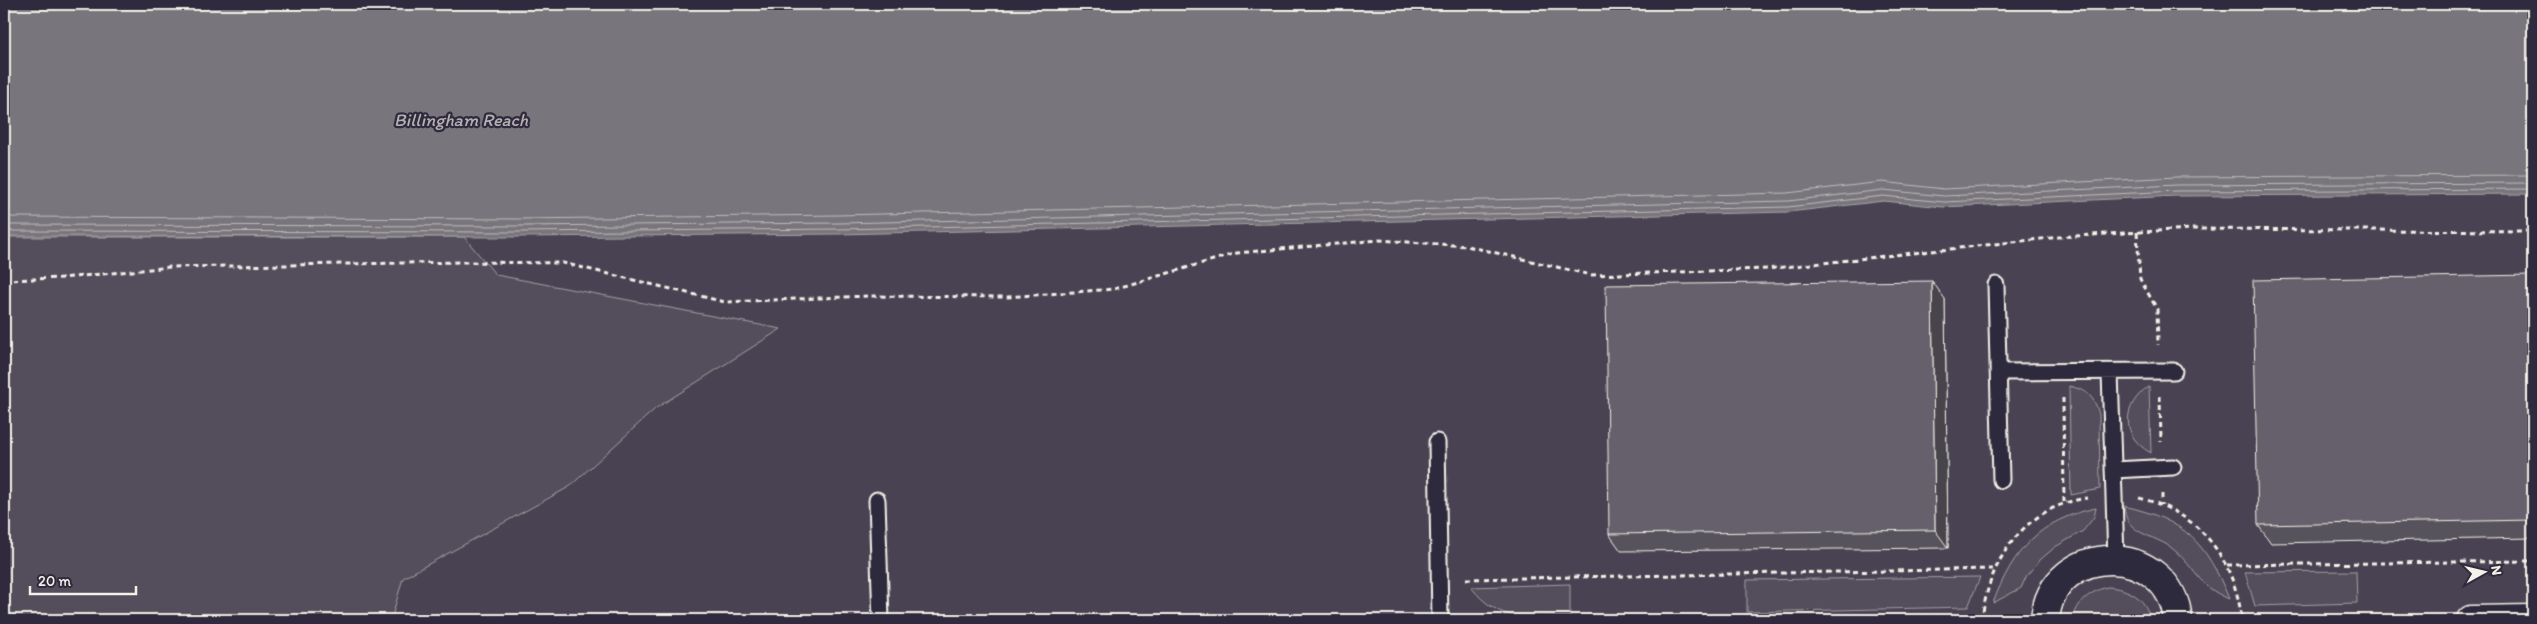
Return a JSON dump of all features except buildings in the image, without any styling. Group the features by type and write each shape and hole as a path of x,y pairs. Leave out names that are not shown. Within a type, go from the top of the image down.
{"street":[{"path":"2045,620 2052,595 2065,577 2084,565 2116,559 2140,566 2160,580 2174,601 2178,620"},
{"path":"2472,620 2533,619"}],"lane":[{"path":"1996,285 2001,480"},
{"path":"1998,372 2174,371"},
{"path":"2110,372 2116,559"},
{"path":"1437,442 1440,620"},
{"path":"2113,470 2173,467"},
{"path":"877,500 881,620"}],"path":[{"path":"4,280 63,278 170,266 463,262 563,263 725,302 868,296 1007,297 1114,289 1236,254 1378,240 1467,246 1591,275 1767,270 2059,237 2190,229 2533,231"},
{"path":"1982,620 1984,599 1994,569 2007,548 2025,527 2049,511 2075,500 2114,495 2155,502 2179,514 2200,529 2218,549 2227,565 2239,598 2242,620"},
{"path":"2227,565 2533,561"},
{"path":"1440,579 1994,569"},
{"path":"4,614 15,620"}],"shaded area":[{"path":"2533,194 2533,620 4,620 4,236 520,237 839,234 1789,212 1884,201 1943,207 2177,196"},
{"path":"4,237 464,237 496,275 781,329 656,408 569,487 403,578 391,620 4,620"},
{"path":"2069,386 2089,395 2095,403 2099,415 2100,489 2071,495"},
{"path":"2149,386 2151,453 2134,438 2128,420 2134,402"},
{"path":"2124,506 2163,518 2191,536 2211,562 2229,599 2218,594 2203,582 2173,549 2132,526 2126,517"},
{"path":"2096,508 2094,517 2083,531 2055,547 2040,560 2027,575 2021,588 1993,603 2010,567 2031,540 2059,520"},
{"path":"2356,571 2357,603 2255,606 2245,572"},
{"path":"1980,577 1968,607 1747,612 1747,580"},
{"path":"1570,584 1570,617 1527,617 1504,613 1482,599 1471,587"},
{"path":"2107,587 2122,589 2141,600 2150,620 2073,620 2075,613 2085,598"}],"water":[{"name":"Billingham Reach","path":"4,4 2533,4 2533,194 2177,196 1943,207 1884,201 1789,212 839,234 520,237 4,236"}]}
